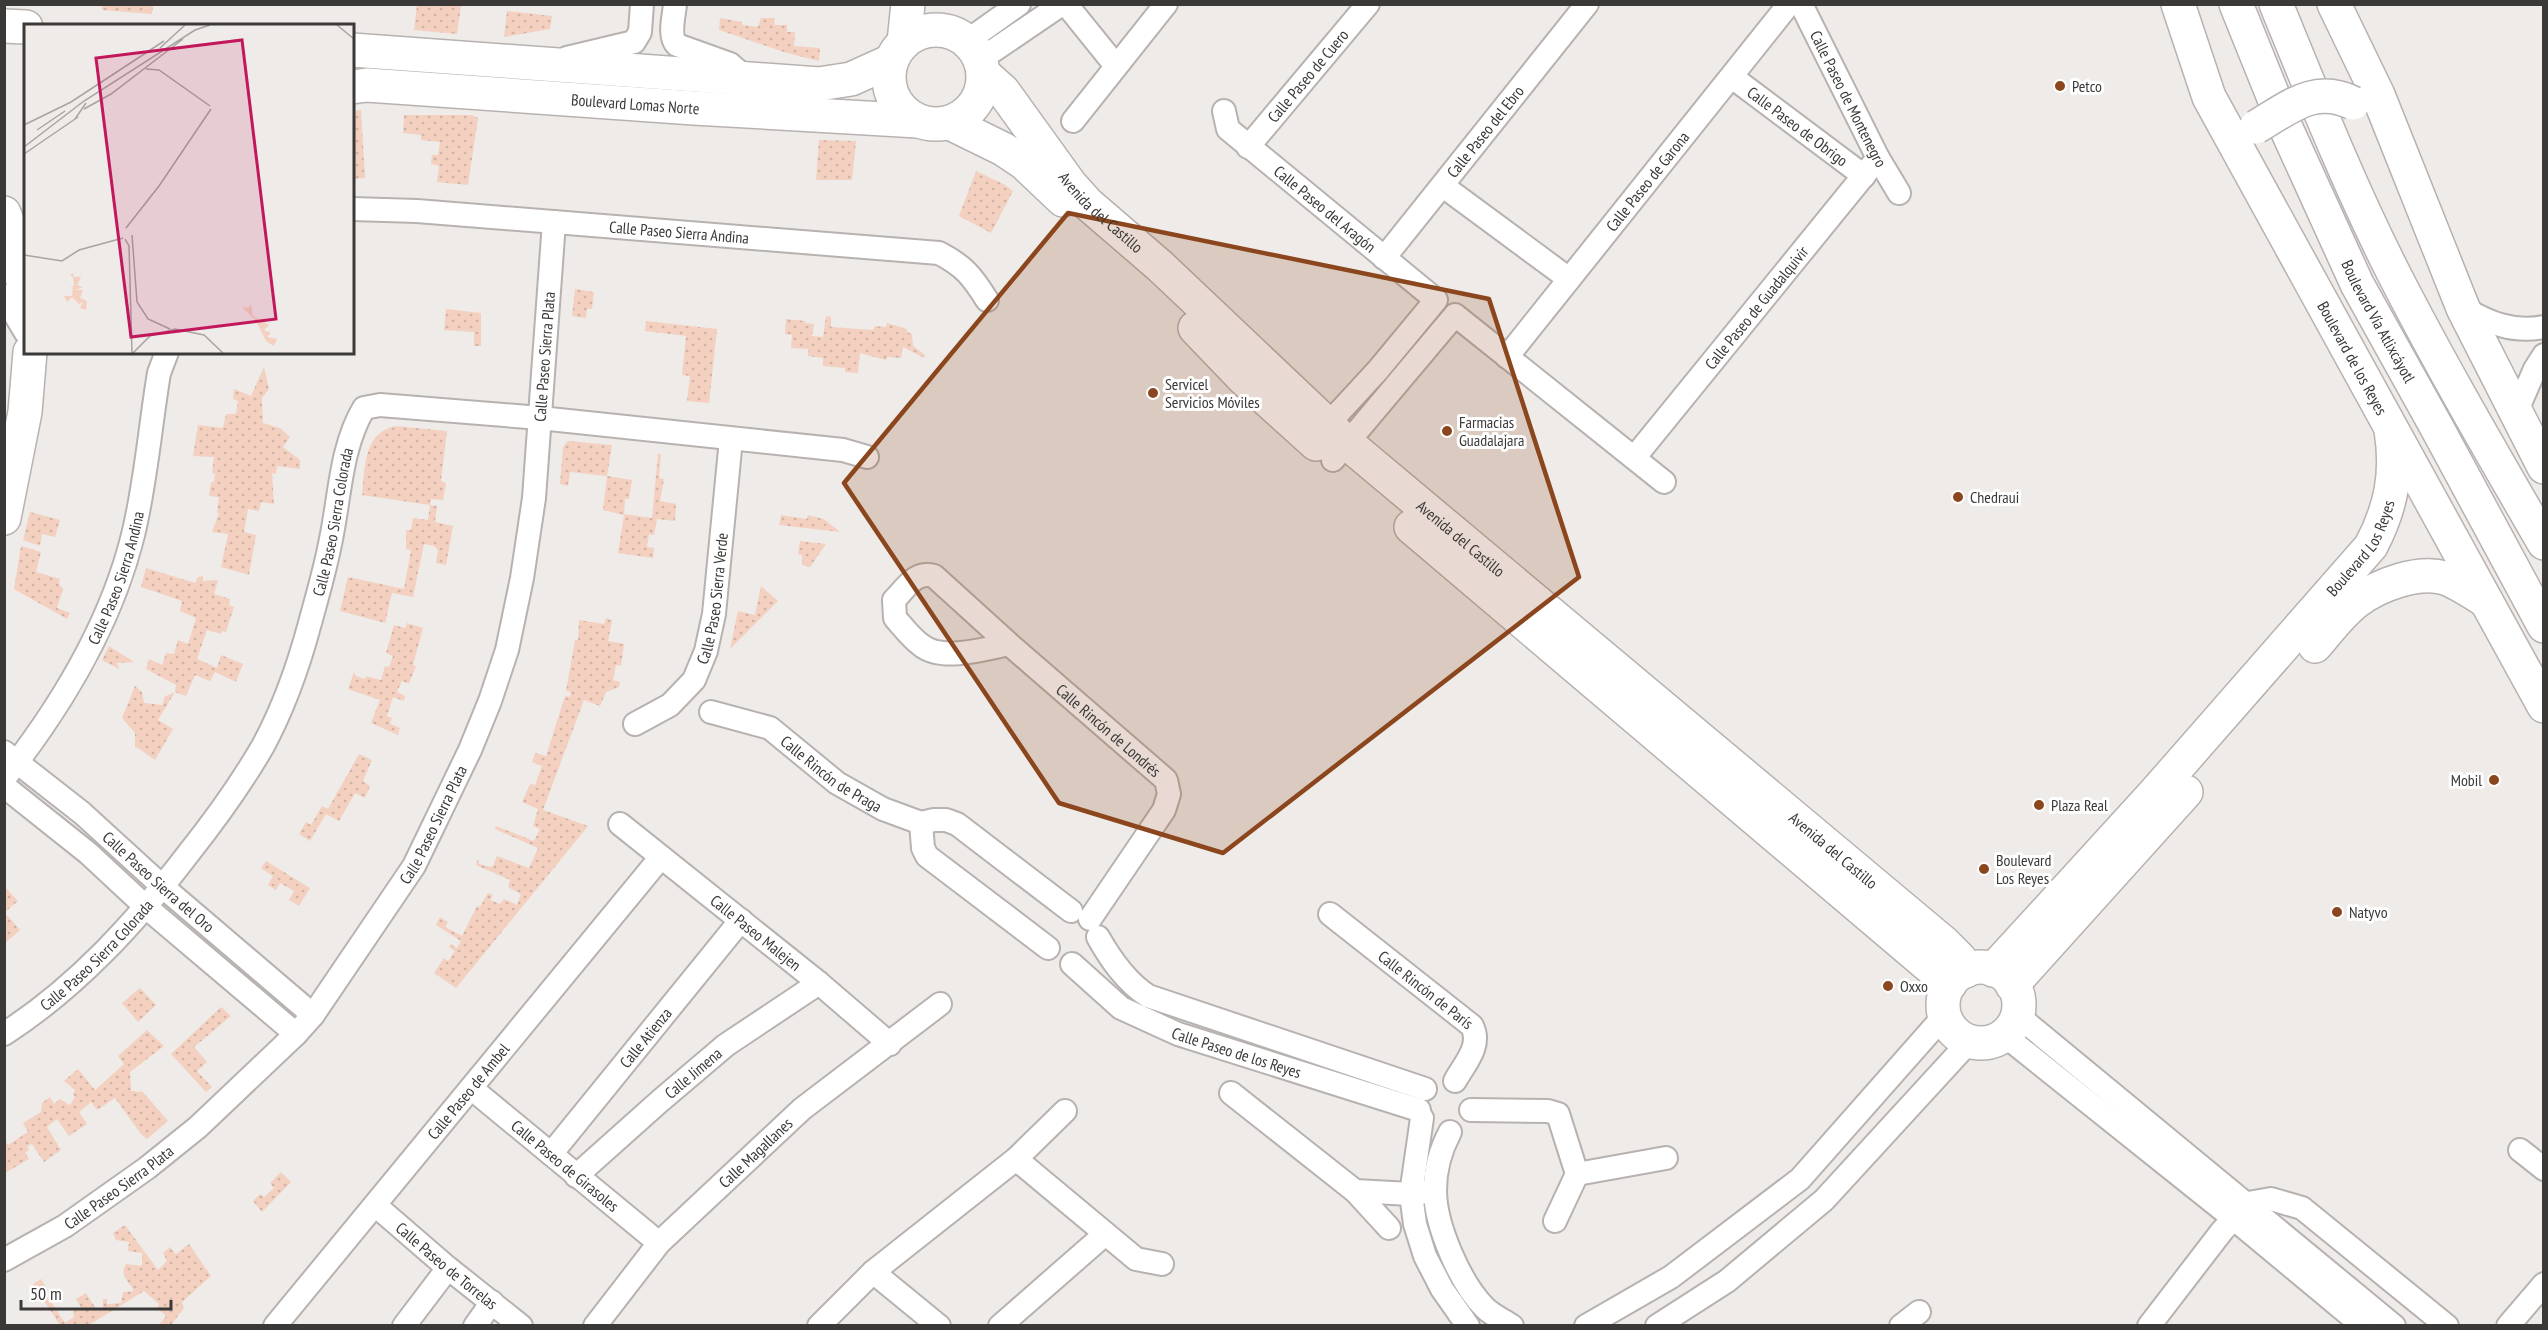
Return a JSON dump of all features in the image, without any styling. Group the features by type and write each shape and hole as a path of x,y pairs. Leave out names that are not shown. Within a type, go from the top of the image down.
{"main road":[{"path":"908,4 898,52 889,76 891,90 901,108 934,122 964,116 975,104 982,90 973,52 949,4"},
{"name":"Boulevard de los Reyes","path":"2178,4 2209,97 2243,131 2363,378 2544,706"},
{"name":"Boulevard Vía Atlixcáyotl","path":"2236,4 2286,128 2356,284 2544,626"},
{"path":"2276,4 2322,116 2392,269 2436,355 2544,543"},
{"path":"2334,4 2392,130 2463,308 2515,415 2544,467"},
{"path":"4,26 24,27"},
{"path":"898,52 917,33 931,29 947,30 973,52"},
{"name":"Boulevard Lomas Norte","path":"354,50 832,84 850,79 898,52"},
{"name":"Avenida del Castillo","path":"973,52 1070,184 1088,204 1154,273 1330,442 1943,942 1990,993"},
{"path":"778,114 782,81"},
{"name":"Boulevard Lomas Norte","path":"354,87 367,85 778,114 934,122"},
{"path":"2243,131 2315,96 2330,95 2354,103 2392,130"},
{"name":"Avenida del Castillo","path":"934,122 1003,148 1024,163 1154,273"},
{"path":"4,213 11,231 24,286"},
{"path":"4,518 24,422 29,354"},
{"path":"2363,378 2389,402 2406,425 2523,630 2544,656"},
{"name":"Boulevard Los Reyes","path":"1990,993 2161,786 2371,546 2388,509 2392,492 2395,471 2391,430"},
{"name":"Boulevard Los Reyes","path":"1990,993 2356,602 2385,586 2419,576 2442,577 2486,601"},
{"path":"1990,993 1993,1041 1969,1042 1955,1033 1944,1016 1943,1005 1990,993"}],"street":[{"path":"541,63 634,42 638,39 642,4"},
{"path":"675,4 673,41 677,45 730,64 746,78 743,111"},
{"path":"973,52 1018,4"},
{"path":"973,52 1064,4 1116,66"},
{"path":"1073,121 1166,4"},
{"name":"Calle Paseo de Cuero","path":"1248,147 1368,4"},
{"name":"Calle Paseo del Ebro","path":"1384,258 1587,4"},
{"name":"Calle Paseo de Garona","path":"1507,357 1789,4"},
{"name":"Calle Paseo de Montenegro","path":"1801,4 1871,167 1899,193"},
{"name":"Calle Paseo de Obrigo","path":"1732,77 1871,167"},
{"name":"Calle Paseo del Aragón","path":"1224,111 1228,129 1248,147 1436,300 1413,328"},
{"name":"Calle Paseo de Guadalquivir","path":"1634,458 1871,167"},
{"path":"1443,186 1569,279"},
{"name":"Calle Paseo Sierra Andina","path":"354,209 417,211 939,253 957,262 971,275 987,300"},
{"name":"Calle Paseo Sierra Plata","path":"4,1260 65,1227 147,1168 198,1127 296,1034 313,1015 414,866 470,750 507,650 522,578 534,498 554,222"},
{"path":"4,296 24,340"},
{"path":"2463,308 2496,325 2511,329 2527,330 2544,327"},
{"path":"1330,442 1431,343 1455,315 1664,482"},
{"path":"1330,442 1413,328 1431,343"},
{"name":"Calle Paseo Sierra Andina","path":"4,779 11,757 50,717 90,644 114,593 133,535 159,373 166,354"},
{"path":"2515,415 2535,369 2544,355"},
{"name":"Calle Paseo Sierra Colorada","path":"4,1034 75,980 120,937 163,887 215,819 263,745 288,689 308,629 330,543 348,446 354,424 364,408 380,405 540,418 843,450 867,457"},
{"name":"Calle Paseo Sierra Verde","path":"635,724 670,705 694,680 706,651 714,614 731,439"},
{"name":"Calle Rincón de Londrés","path":"1009,644 963,653 928,650 895,618 894,600 917,575 926,573 934,576 1166,780 1169,794 1164,810 1086,922"},
{"name":"Calle Rincón de Praga","path":"711,712 770,728 837,783 882,809 921,823 940,820 957,824 1086,922"},
{"name":"Calle Paseo Sierra del Oro","path":"11,757 82,813 163,887 313,1015"},
{"name":"Calle Paseo Sierra del Oro","path":"4,786 88,853 146,907 296,1034"},
{"path":"921,823 923,848 927,856 1048,948"},
{"name":"Calle Paseo Malejen","path":"620,824 819,983 890,1044"},
{"name":"Calle Paseo de Ambel","path":"275,1326 661,857"},
{"path":"1061,914 1086,922 1096,947 1091,956 1082,962 1072,964 1053,957 1045,938 1047,928 1053,919 1061,914"},
{"name":"Calle Rincón de París","path":"1330,914 1472,1026 1476,1035 1476,1045 1455,1081"},
{"name":"Calle Atienza","path":"550,1154 741,920"},
{"name":"Calle Paseo de los Reyes","path":"1086,922 1111,959 1138,989 1148,996 1422,1106"},
{"name":"Calle Paseo de los Reyes","path":"1072,964 1121,1008 1179,1034 1422,1106"},
{"name":"Calle Jimena","path":"576,1176 726,1046 819,983"},
{"path":"1990,993 2240,1211 2363,1326"},
{"name":"Calle Magallanes","path":"595,1326 659,1243 802,1109 940,1004"},
{"path":"1586,1326 1671,1276 1800,1179 1944,1016"},
{"path":"1657,1326 1726,1281 1824,1200 1969,1042"},
{"path":"1468,1326 1443,1289 1425,1256 1415,1224 1411,1194 1422,1106 1438,1080 1455,1081 1468,1092 1471,1110 1464,1124 1450,1132 1441,1149 1435,1191 1440,1219 1453,1259 1472,1292 1485,1309 1512,1326"},
{"name":"Calle Paseo de Girasoles","path":"471,1088 659,1243"},
{"path":"1231,1093 1355,1191 1389,1228"},
{"path":"1867,1102 1894,1124"},
{"path":"1422,1106 1434,1130 1450,1132"},
{"path":"1471,1110 1548,1111 1558,1114 1577,1174 1555,1221"},
{"path":"819,1326 873,1272 1017,1159 1065,1111"},
{"path":"2520,1150 2544,1169"},
{"path":"1577,1174 1666,1158"},
{"path":"1017,1159 1104,1235 1136,1259 1162,1264"},
{"path":"1786,1189 1809,1213"},
{"path":"1355,1191 1411,1194 1435,1191"},
{"path":"2149,1326 2240,1211 2271,1199 2302,1208 2446,1326"},
{"name":"Calle Paseo de Torrelas","path":"375,1204 448,1268 521,1326"},
{"path":"2240,1211 2394,1326"},
{"path":"1000,1326 1104,1235"},
{"path":"404,1326 448,1268"},
{"path":"873,1272 939,1326"},
{"path":"2508,1326 2544,1284"},
{"path":"476,1326 492,1302"},
{"path":"1901,1326 1919,1312"}],"highlighted area":[{"path":"1068,213 1489,299 1579,577 1223,853 1059,803 844,483"}],"shaded area":[{"path":"102,5 153,5 152,14 102,10"},
{"path":"417,5 461,6 457,34 414,30"},
{"path":"507,11 552,16 550,29 504,37"},
{"path":"720,18 758,27 761,18 775,18 774,25 787,25 787,32 795,32 794,46 820,48 819,61 787,53 719,30"},
{"path":"361,110 365,178 354,179 354,111"},
{"path":"404,115 472,115 478,118 468,185 437,182 439,166 431,164 432,155 438,155 440,142 421,140 421,135 403,133"},
{"path":"819,140 856,141 852,180 816,180"},
{"path":"976,171 1013,191 991,233 959,216"},
{"path":"575,289 594,292 592,309 587,309 586,318 572,316"},
{"path":"446,309 481,313 481,346 474,346 474,332 444,330"},
{"path":"826,316 831,317 831,327 873,330 875,326 886,327 887,323 907,329 907,332 912,334 913,346 925,355 924,358 903,347 901,358 887,357 886,360 860,353 858,373 845,372 845,368 823,366 823,358 808,356 808,349 791,348 792,335 785,334 786,319 814,324 812,336 823,337"},
{"path":"646,321 717,329 709,403 687,401 690,376 682,375 686,336 645,331"},
{"path":"264,367 269,389 262,398 263,423 280,428 290,437 283,447 300,460 300,469 277,466 276,474 272,473 274,504 261,502 259,511 248,509 244,532 256,535 249,575 221,567 228,534 212,532 219,513 217,513 219,497 209,496 211,482 214,482 215,474 212,473 214,457 193,456 198,425 223,428 226,414 236,414 238,401 233,399 234,389 251,396"},
{"path":"395,426 447,431 441,481 446,483 443,500 431,499 430,505 362,495 365,464 371,444 385,430"},
{"path":"568,441 612,445 607,476 570,472 568,486 560,484 563,447"},
{"path":"658,454 661,454 659,478 664,479 660,501 676,504 675,521 657,519 654,535 649,534 647,547 654,548 653,558 618,553 624,515 603,510 607,476 632,480 629,499 625,499 624,514 652,518"},
{"path":"430,505 437,506 435,522 453,526 446,565 436,563 438,550 434,546 424,544 413,597 392,593 385,623 340,611 348,577 404,589 411,550 406,549 406,530 411,530 413,518 428,520"},
{"path":"30,512 60,520 55,537 42,534 40,546 23,540"},
{"path":"781,515 807,519 808,515 824,519 840,532 779,525"},
{"path":"800,541 826,544 810,567 802,565 802,555 798,554"},
{"path":"21,546 41,552 36,572 60,579 59,584 63,589 57,608 70,613 67,619 14,589"},
{"path":"146,568 195,583 198,577 203,576 203,581 218,580 214,594 230,599 229,605 234,607 226,632 222,631 221,634 207,630 197,659 217,668 221,655 243,664 236,682 215,672 210,681 195,675 186,696 175,692 176,685 146,669 149,659 162,665 166,653 174,654 178,640 188,644 196,618 180,611 182,601 141,587"},
{"path":"761,586 778,601 730,649 738,611 755,615"},
{"path":"606,618 612,620 608,641 624,644 621,666 616,665 613,680 620,682 619,687 606,692 600,706 584,700 543,810 588,826 456,988 434,973 444,958 448,961 455,951 449,947 451,944 457,948 461,941 436,925 440,917 448,922 445,927 462,936 477,906 480,907 488,893 493,895 490,900 500,904 504,899 517,905 521,894 508,887 510,880 476,865 478,859 479,864 493,866 497,856 529,868 538,848 495,829 496,826 534,841 540,829 533,826 538,809 522,802 530,784 535,785 542,766 532,762 535,753 546,756 565,696 570,697 571,692 566,691 575,640 578,640 579,620 604,624"},
{"path":"407,623 423,628 413,665 416,666 409,684 402,681 397,692 405,696 404,701 393,697 387,716 392,718 390,724 400,728 398,735 371,723 380,700 348,689 354,672 356,676 365,679 366,676 381,680 385,666 389,667 393,656 386,653 394,625 405,628"},
{"path":"109,646 134,662 117,663 119,669 102,660"},
{"path":"135,686 142,692 144,703 163,705 164,697 175,692 158,720 173,729 155,760 135,746 135,733 122,718"},
{"path":"359,754 372,760 363,781 370,786 365,798 355,793 339,821 326,814 310,841 299,834 306,822 311,825 322,806 328,809"},
{"path":"266,861 310,888 299,906 289,900 294,891 280,883 276,890 268,885 273,876 261,868"},
{"path":"5,889 18,901 5,912"},
{"path":"7,915 20,930 5,943 5,917"},
{"path":"140,988 156,1005 138,1022 122,1003"},
{"path":"221,1007 231,1016 194,1047 207,1062 197,1071 212,1087 206,1092 171,1054"},
{"path":"147,1030 164,1046 130,1072 131,1091 143,1092 168,1121 147,1139 115,1098 97,1110 91,1102 79,1112 87,1124 69,1136 57,1119 47,1127 61,1150 44,1162 32,1144 27,1146 29,1150 25,1153 29,1159 5,1173 5,1141 8,1145 28,1132 23,1123 41,1112 42,1103 50,1097 54,1104 60,1099 70,1105 75,1097 73,1094 75,1090 64,1081 78,1069 95,1090 124,1064 118,1056"},
{"path":"281,1172 291,1182 262,1212 253,1201 260,1194 264,1197 274,1188 270,1183"},
{"path":"125,1225 158,1270 167,1261 163,1253 170,1247 176,1254 189,1244 211,1276 182,1302 184,1308 171,1325 159,1325 166,1316 157,1308 159,1304 144,1291 89,1325 60,1325 33,1284 41,1279 49,1292 46,1294 65,1323 74,1317 73,1312 81,1307 76,1299 86,1293 98,1312 103,1309 103,1299 107,1299 107,1304 121,1303 123,1292 134,1291 124,1275 126,1264 142,1266 142,1253 128,1251 129,1242 116,1240 113,1233"}],"place":[{"name":"Petco","path":"2060,86"},
{"name":"Servicel Servicios Móviles","path":"1153,393"},
{"name":"Farmacias Guadalajara","path":"1447,431"},
{"name":"Chedraui","path":"1958,497"},
{"name":"Mobil","path":"2494,780"},
{"name":"Plaza Real","path":"2039,805"},
{"name":"Boulevard Los Reyes","path":"1984,869"},
{"name":"Natyvo","path":"2337,912"},
{"name":"Oxxo","path":"1888,986"}]}
